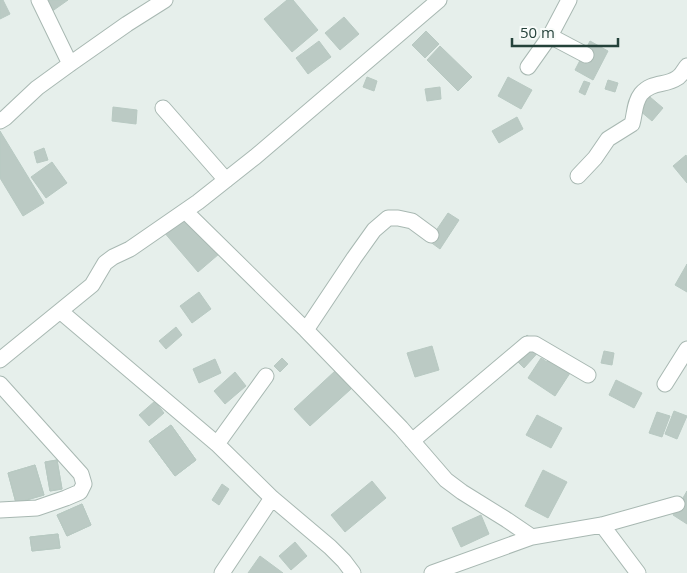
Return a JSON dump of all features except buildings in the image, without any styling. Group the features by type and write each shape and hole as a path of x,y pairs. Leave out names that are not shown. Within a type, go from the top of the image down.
{"street":[{"path":"39,0 70,64"},
{"path":"0,121 37,88 127,24 165,0"},
{"path":"0,360 92,285 105,263 130,249 226,180 439,0"},
{"path":"528,67 550,36 569,0"},
{"path":"550,36 586,55"},
{"path":"578,176 595,158 608,139 632,124 636,104 641,95 648,88 677,78 687,66"},
{"path":"163,108 226,180"},
{"path":"185,211 306,330 446,480 532,537"},
{"path":"306,330 374,230 388,218 412,221 431,235"},
{"path":"60,311 217,444 272,498 330,546 354,573"},
{"path":"412,442 527,344 535,344 588,375"},
{"path":"665,384 687,349"},
{"path":"217,444 266,376"},
{"path":"0,384 81,474 84,484 80,492 37,508 0,510"},
{"path":"222,573 272,498"},
{"path":"432,573 532,537 602,525 677,504"},
{"path":"602,525 638,573"}]}
